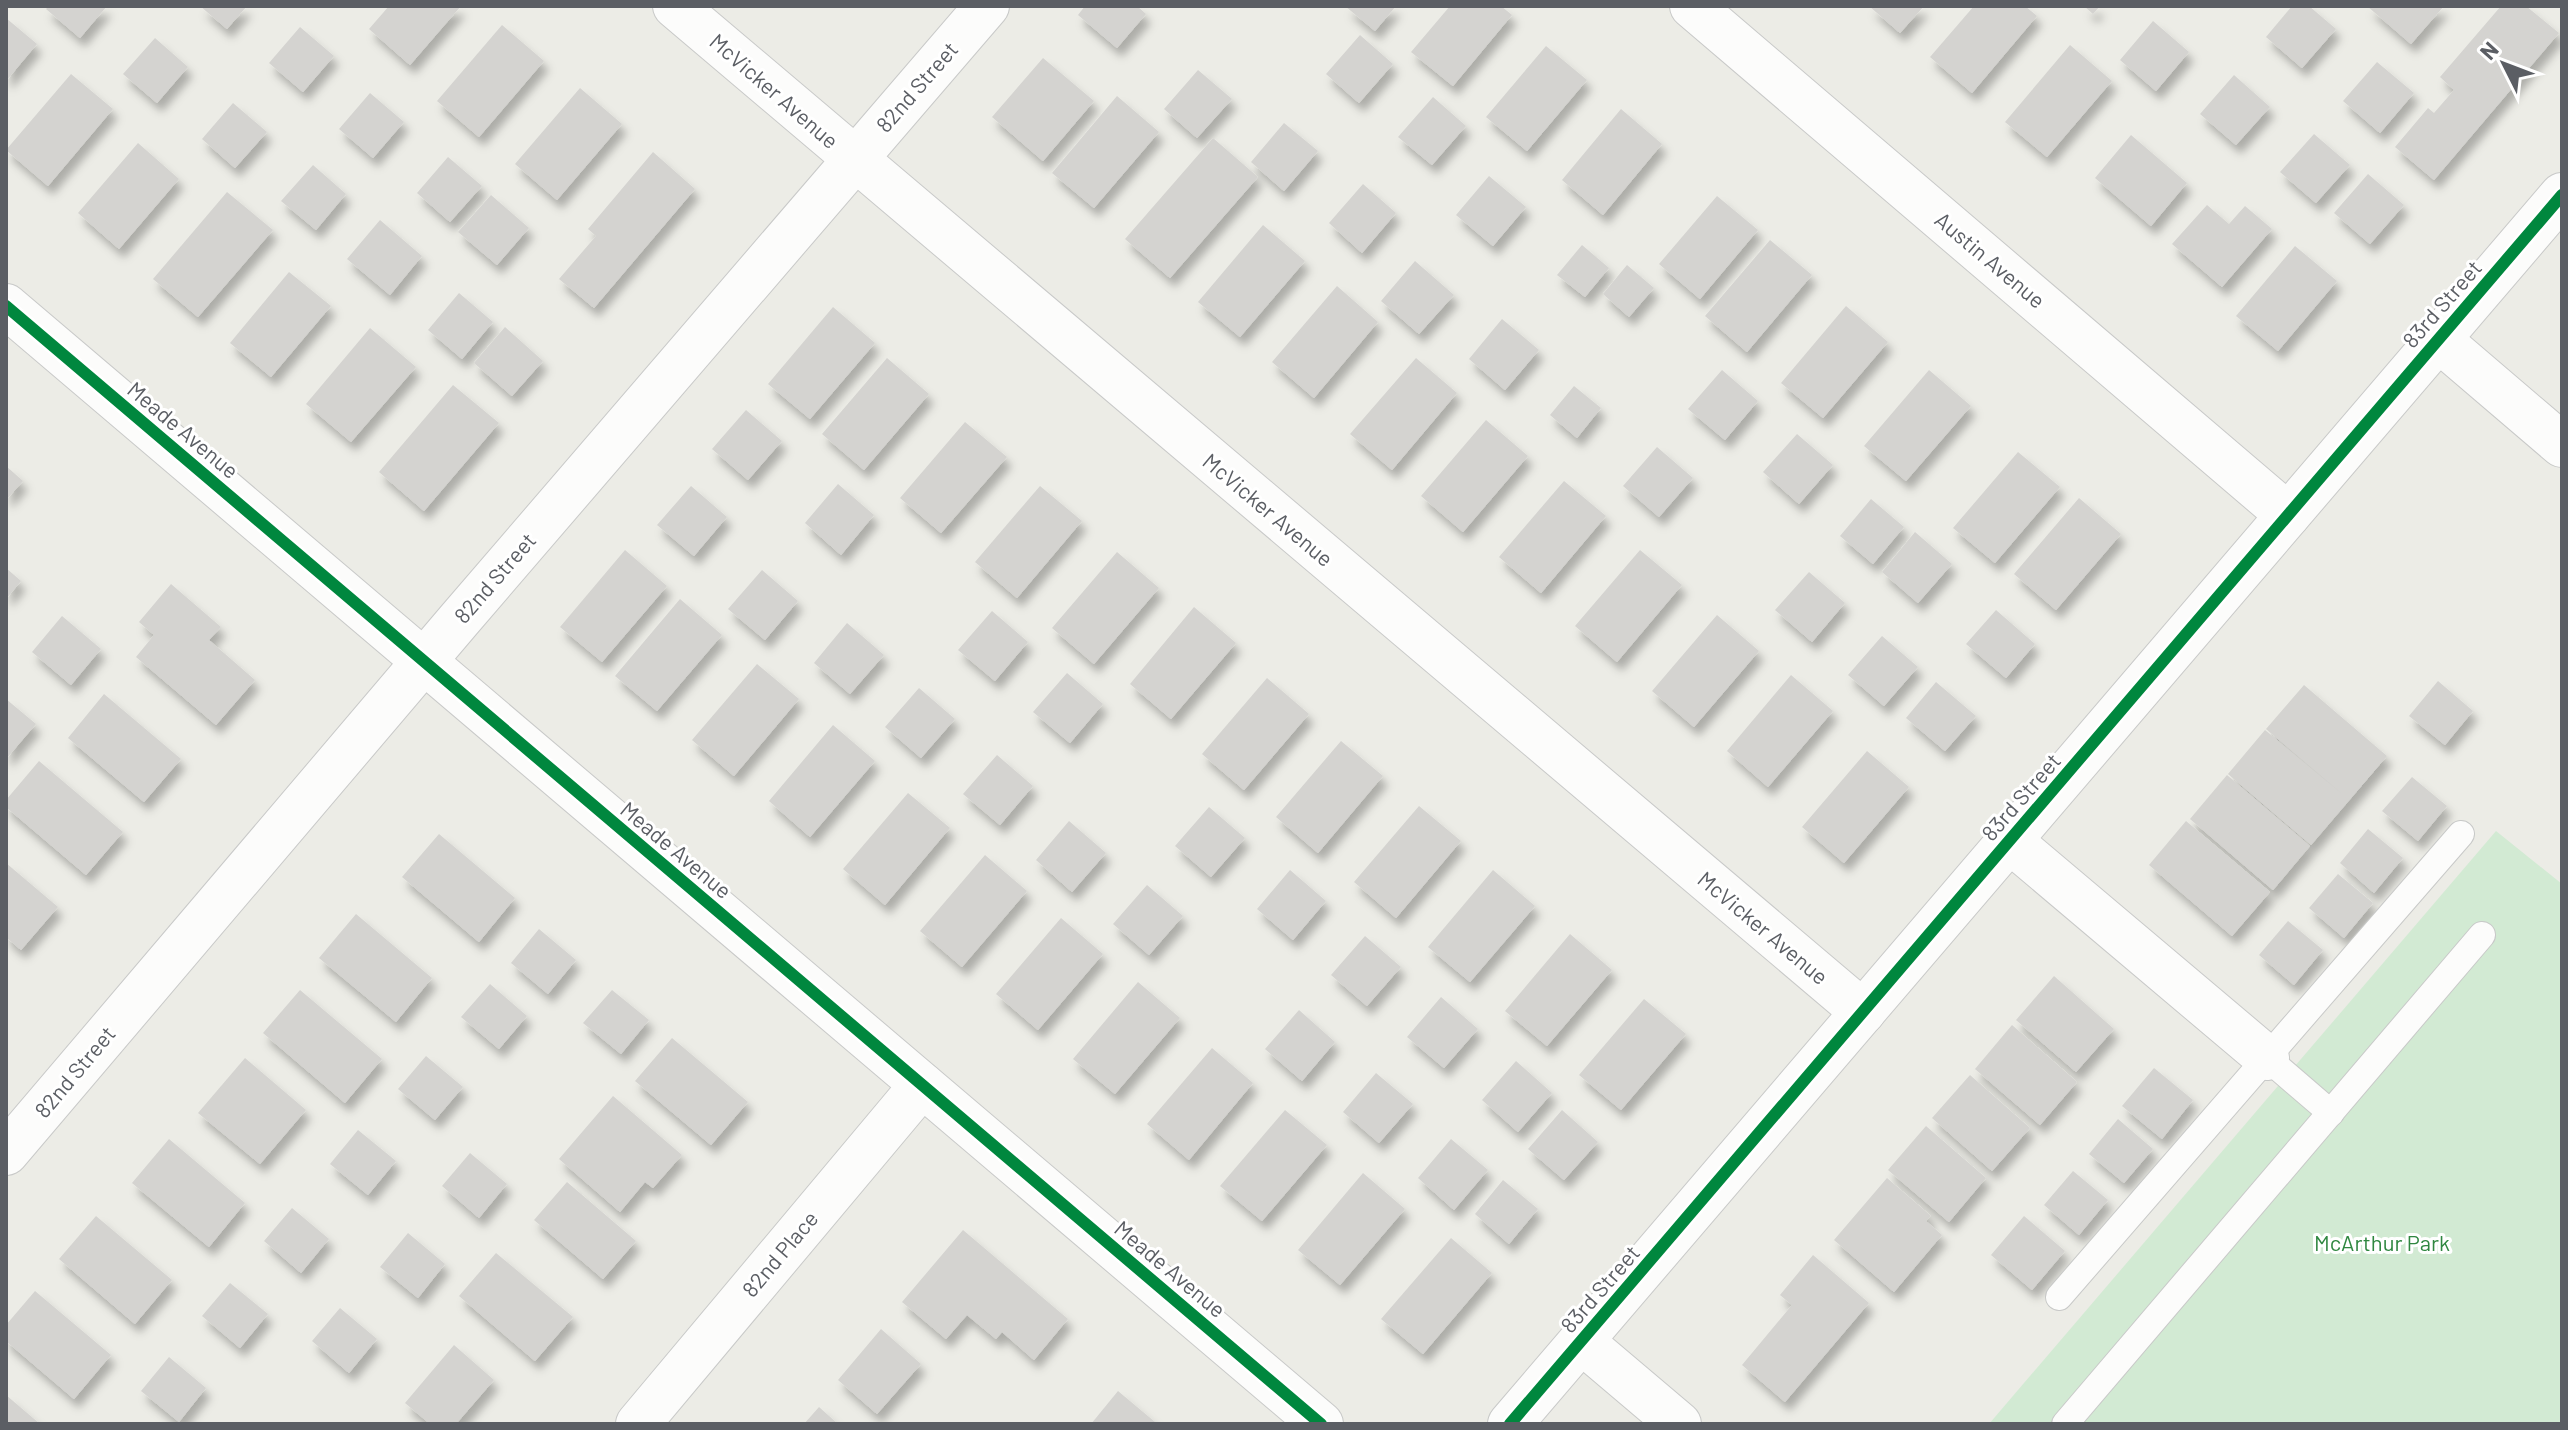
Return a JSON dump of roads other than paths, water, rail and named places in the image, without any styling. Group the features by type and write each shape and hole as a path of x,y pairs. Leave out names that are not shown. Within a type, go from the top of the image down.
{"street":[{"name":"McVicker Avenue","path":"675,6 1863,1012"},
{"name":"82nd Street","path":"6,1153 987,6"},
{"name":"Austin Avenue","path":"1692,6 2288,515"},
{"name":"83rd Street","path":"1510,1424 2562,195"},
{"name":"Meade Avenue","path":"6,306 1321,1424"},
{"path":"2438,339 2557,431"},
{"path":"2010,841 2267,1058"},
{"name":"82nd Place","path":"638,1424 922,1085"},
{"path":"1581,1341 1679,1424"}],"lane":[{"path":"2059,1297 2461,834"},
{"path":"2065,1424 2482,935"},
{"path":"2267,1058 2331,1113"}],"park label":[{"name":"McArthur Park","path":"2382,1243"}]}
